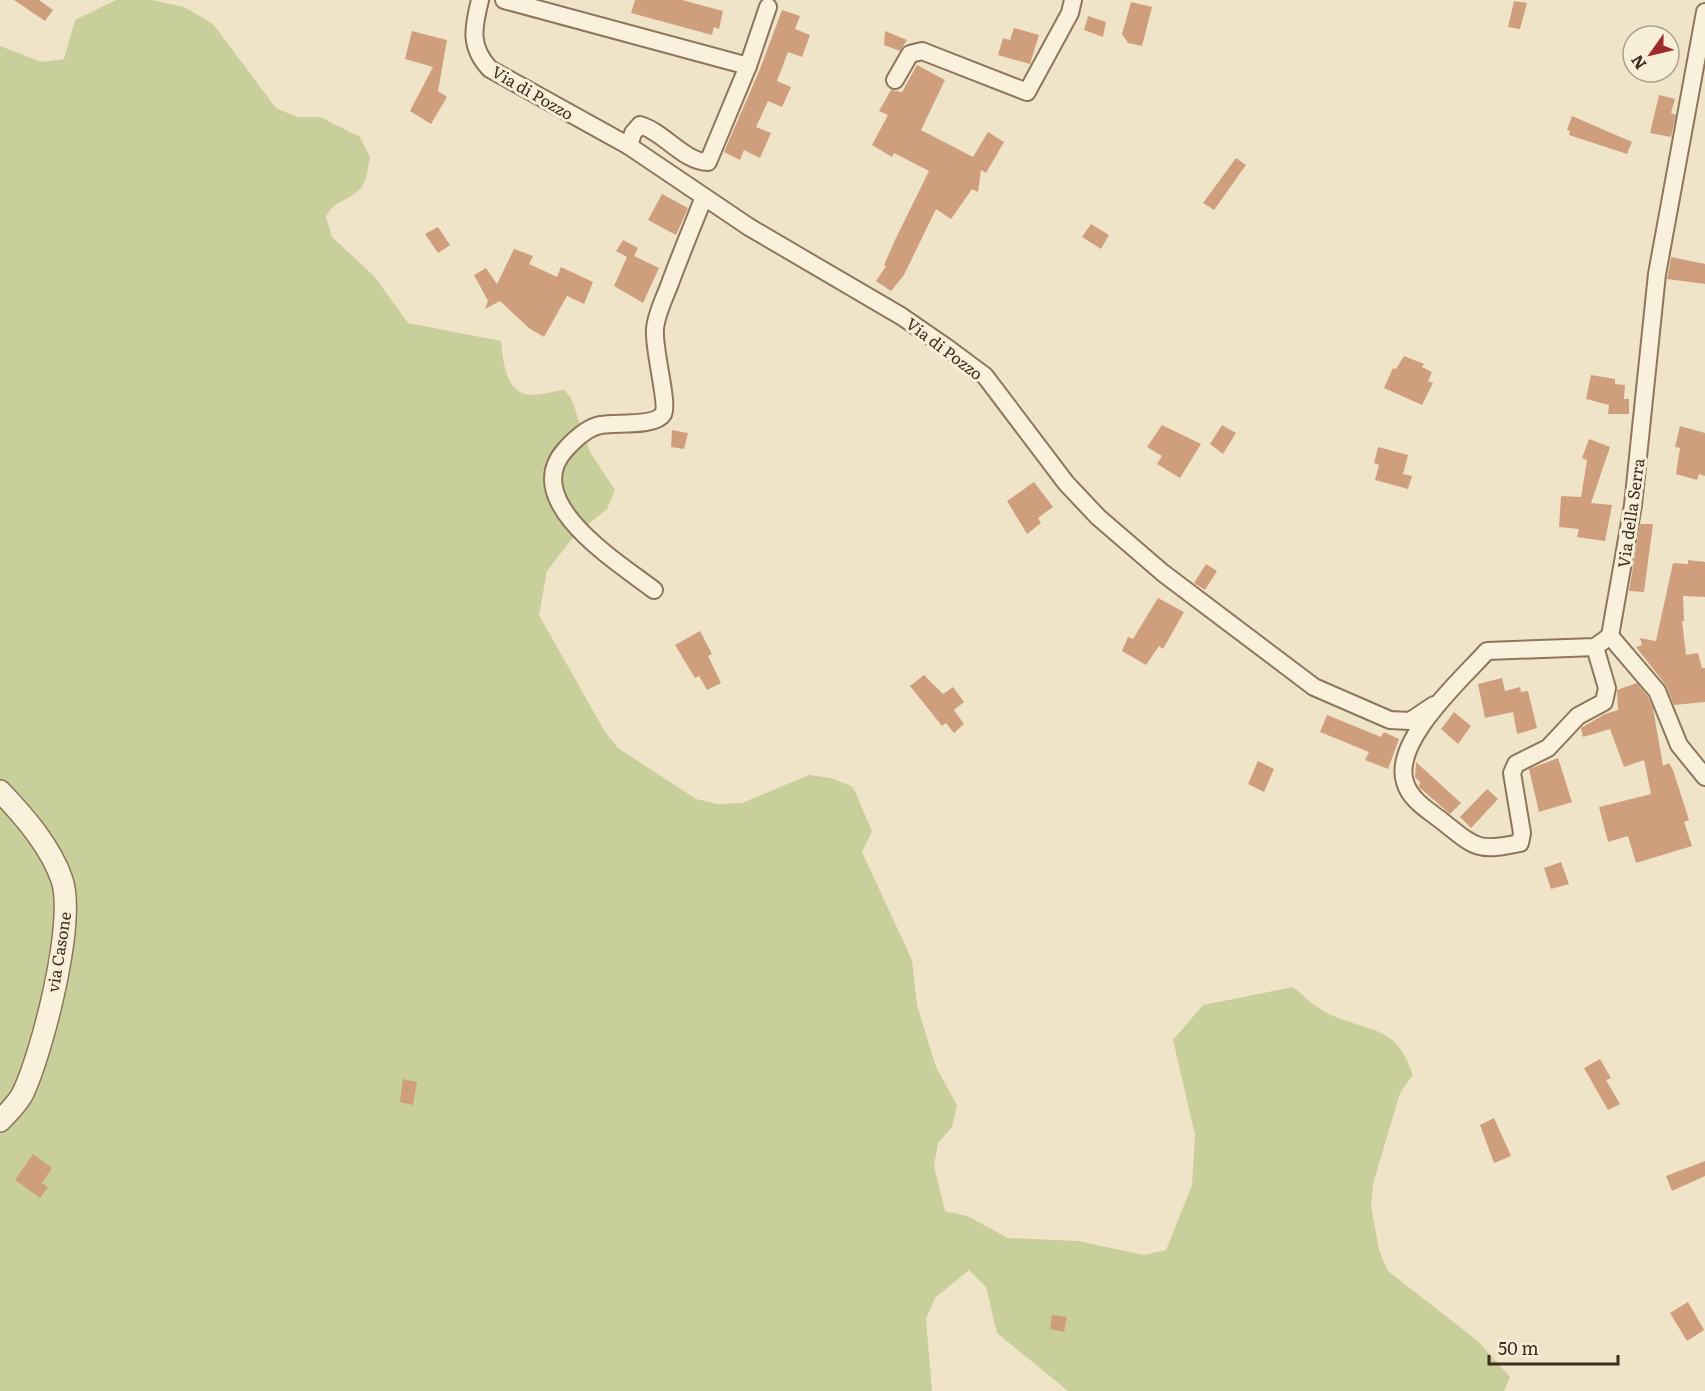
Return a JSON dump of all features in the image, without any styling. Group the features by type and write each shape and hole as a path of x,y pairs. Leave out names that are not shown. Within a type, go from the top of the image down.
{"street":[{"name":"Via di Pozzo","path":"480,0 473,27 473,39 476,50 490,69 629,146 749,227 901,316 985,376 1066,483 1098,517 1163,573 1314,687 1390,720 1410,721 1442,699"},
{"path":"504,0 748,66"},
{"path":"895,80 910,54 922,51 1027,92 1070,13 1073,0"},
{"path":"629,146 633,133 640,125 665,137 700,162 708,162 748,66 768,7"},
{"name":"Via della Serra","path":"1610,636 1633,506 1657,274 1705,12"},
{"path":"654,590 605,552 567,518 558,501 553,482 554,467 571,443 589,429 600,425 654,421 662,415 666,404 656,358 655,328 704,197"},
{"path":"1595,647 1607,688 1604,702 1578,716 1548,748 1516,764 1512,773 1522,833 1520,843 1492,849 1474,847 1414,799 1405,782 1403,765 1408,747 1442,699 1488,651 1595,647 1610,636 1657,691 1679,746 1705,777"},
{"name":"via Casone","path":"0,791 19,811 45,848 62,880 67,907 62,949 37,1059 22,1096 0,1121"}],"green space":[{"path":"116,0 152,0 184,7 213,24 276,108 297,117 320,117 360,137 370,157 365,179 359,190 337,204 326,217 332,237 374,276 408,323 501,341 507,374 516,389 531,395 564,390 571,398 590,452 615,490 607,509 574,536 547,571 539,615 605,732 618,748 696,799 718,804 742,803 809,775 831,778 853,787 872,831 862,852 912,960 917,1005 936,1067 957,1105 952,1127 938,1143 934,1166 945,1211 967,1216 1008,1238 1078,1241 1144,1255 1166,1250 1192,1185 1195,1135 1173,1040 1203,1005 1293,987 1326,1012 1391,1039 1406,1059 1413,1075 1400,1093 1373,1184 1371,1205 1379,1250 1388,1271 1479,1342 1510,1377 1504,1391 1068,1391 997,1333 986,1287 969,1270 935,1298 926,1319 932,1391 0,1391 0,46 42,62 64,59 75,20"}],"building":[{"path":"14,0 39,0 53,10 45,21"},
{"path":"635,0 682,0 723,11 719,29 714,27 712,35 631,13"},
{"path":"1514,1 1527,3 1520,29 1508,27"},
{"path":"1131,2 1152,7 1142,46 1128,43 1122,34"},
{"path":"782,10 800,16 795,29 810,35 802,57 788,52 777,81 791,87 782,107 768,101 756,127 771,133 760,158 744,150 740,160 724,152 760,69"},
{"path":"1088,16 1106,22 1103,37 1084,30"},
{"path":"1014,28 1039,35 1030,64 998,55 1003,38 1010,40"},
{"path":"412,31 447,40 438,91 447,97 431,124 410,111 433,67 405,59"},
{"path":"885,31 907,40 900,51 884,45"},
{"path":"917,65 945,80 921,130 973,157 988,132 1004,142 986,173 981,170 978,192 972,189 951,219 936,209 904,275 891,291 876,281 886,266 884,265 895,240 929,171 894,153 892,157 872,145 888,115 879,111 891,90 902,92"},
{"path":"1659,95 1675,99 1671,113 1676,115 1671,137 1650,133"},
{"path":"1572,116 1632,142 1627,154 1569,135 1570,131 1567,130"},
{"path":"1236,158 1246,165 1214,210 1203,203"},
{"path":"662,194 688,208 676,235 648,220"},
{"path":"1091,224 1109,235 1101,249 1082,237"},
{"path":"438,227 450,245 438,253 425,234"},
{"path":"623,240 638,248 634,256 659,268 643,303 614,286 627,257 616,251"},
{"path":"514,249 533,256 529,264 557,277 561,267 593,282 584,304 567,296 544,337 529,328 500,301 485,309 488,301 474,275 486,268 497,284"},
{"path":"1671,257 1705,264 1705,284 1667,279"},
{"path":"1404,356 1424,364 1422,367 1432,372 1428,381 1433,383 1422,405 1384,388 1393,368 1396,369"},
{"path":"1591,375 1615,379 1615,384 1625,385 1624,399 1629,399 1629,414 1608,414 1609,405 1586,399"},
{"path":"1162,425 1201,444 1180,478 1157,464 1162,456 1147,447"},
{"path":"1222,425 1236,433 1223,454 1210,444"},
{"path":"1680,426 1705,433 1705,476 1699,474 1697,480 1676,474 1680,448 1675,447"},
{"path":"672,430 688,433 684,449 671,447"},
{"path":"1589,439 1610,447 1591,503 1612,505 1605,541 1577,537 1579,529 1559,527 1561,496 1581,497 1587,460 1582,458"},
{"path":"1378,447 1408,455 1403,474 1412,476 1408,489 1375,480 1379,465 1374,463"},
{"path":"1034,482 1053,507 1038,518 1041,523 1027,534 1007,501"},
{"path":"1640,524 1653,524 1644,592 1629,591"},
{"path":"1688,560 1705,562 1705,597 1683,596 1684,621 1682,621 1686,655 1698,653 1702,668 1705,668 1705,702 1674,705 1665,684 1636,647 1642,645 1640,638 1656,641 1673,563 1688,564"},
{"path":"1206,564 1217,571 1205,590 1194,583"},
{"path":"1158,598 1184,612 1163,649 1159,646 1146,665 1122,651 1128,637 1133,639"},
{"path":"700,631 712,654 708,656 721,683 707,690 699,676 695,678 675,645"},
{"path":"924,675 943,694 953,687 964,702 954,710 964,724 954,733 946,723 942,726 910,686"},
{"path":"1502,678 1505,691 1520,687 1521,692 1528,691 1537,728 1517,734 1513,712 1485,718 1478,684"},
{"path":"1637,683 1653,708 1663,766 1669,763 1673,770 1689,820 1684,822 1692,846 1636,863 1628,836 1608,842 1599,807 1651,794 1644,760 1624,767 1610,729 1583,737 1581,728 1605,714 1618,710 1617,690"},
{"path":"1454,712 1471,726 1458,744 1441,729"},
{"path":"1327,715 1381,737 1384,732 1399,739 1388,769 1365,760 1369,752 1320,732"},
{"path":"1558,758 1572,802 1539,812 1529,769"},
{"path":"1258,761 1274,769 1264,792 1248,784"},
{"path":"1416,762 1461,803 1450,814 1419,787 1420,782 1415,777"},
{"path":"1487,789 1498,799 1471,828 1460,817"},
{"path":"1561,862 1569,884 1551,889 1544,868"},
{"path":"1600,1059 1611,1078 1606,1080 1620,1104 1608,1110 1584,1068"},
{"path":"403,1079 417,1082 413,1105 400,1102"},
{"path":"1494,1118 1511,1156 1494,1163 1480,1125"},
{"path":"33,1154 52,1168 42,1183 48,1187 40,1198 15,1180"},
{"path":"1705,1161 1705,1176 1672,1191 1666,1176"},
{"path":"1688,1302 1704,1330 1687,1341 1670,1313"},
{"path":"1052,1315 1067,1317 1064,1332 1050,1329"}]}
